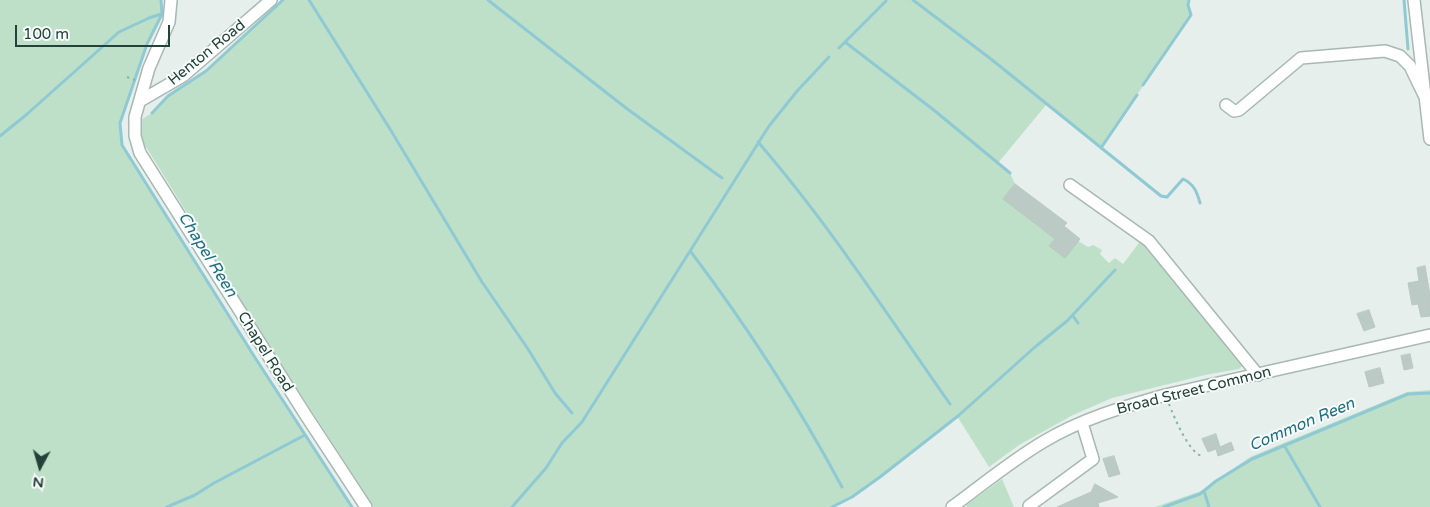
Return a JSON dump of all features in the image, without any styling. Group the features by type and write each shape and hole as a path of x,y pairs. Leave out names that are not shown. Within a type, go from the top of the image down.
{"street":[{"name":"Chapel Road","path":"172,0 169,22 148,68 135,117 135,136 140,153 366,507"},
{"name":"Henton Road","path":"140,102 183,76 271,0"},
{"path":"1414,0 1430,139"},
{"path":"1226,105 1234,111 1239,110 1301,58 1384,51 1400,56 1410,66 1425,97"},
{"path":"1070,185 1149,241 1258,375"},
{"name":"Broad Street Common","path":"952,507 1043,442 1082,423 1124,407 1165,395 1430,335"},
{"path":"1029,506 1093,459 1082,423"}],"path":[{"path":"1165,395 1187,442 1198,456 1202,456"}],"green space":[{"path":"0,0 161,0 162,14 147,44 120,123 122,145 254,356 352,507 0,507"},
{"path":"283,0 1189,0 1188,5 1191,15 1101,148 1046,105 998,163 1010,173 1015,184 1004,199 1055,239 1050,246 1078,241 1088,247 1093,245 1102,250 1100,254 1109,263 1115,258 1123,264 1142,239 1243,365 1239,369 1205,375 1112,398 1073,415 1019,445 989,467 957,416 881,477 832,507 374,507 268,344 143,142 139,130 142,119 152,113 168,96 206,71"},
{"path":"1430,390 1430,507 1155,507 1201,491 1250,457 1407,392"},
{"path":"1002,479 1014,507 967,507 966,505"}],"building":[{"path":"1015,184 1067,223 1064,226 1080,239 1065,258 1049,246 1055,239 1003,199"},
{"path":"1425,266 1430,295 1430,316 1421,317 1418,304 1412,305 1408,283 1419,281 1417,268"},
{"path":"1369,310 1375,327 1364,331 1357,314"},
{"path":"1410,354 1413,368 1404,370 1401,356"},
{"path":"1380,368 1384,383 1369,387 1365,372"},
{"path":"1216,434 1220,447 1231,442 1234,450 1218,456 1216,449 1208,452 1202,439"},
{"path":"1114,456 1120,474 1109,477 1103,459"},
{"path":"1095,484 1118,497 1098,503 1099,507 1057,507 1091,492"}],"waterway":[{"name":"Chapel Reen","path":"161,0 162,14 147,44 120,123 122,145 254,356 352,507"},
{"path":"152,113 168,96 206,71 283,0"},
{"path":"309,0 390,129 482,282 528,349 555,393 572,413"},
{"path":"488,0 626,108 722,178"},
{"path":"913,0 991,59 1161,196 1167,197 1183,179 1195,189 1200,203"},
{"path":"1143,85 1191,15 1188,5 1189,0"},
{"path":"1404,0 1408,49"},
{"path":"839,48 886,1"},
{"path":"0,136 119,32 161,14"},
{"path":"845,42 935,111 1010,173"},
{"path":"512,507 546,468 562,443 582,422 769,126 798,90 829,57"},
{"path":"1101,148 1137,95"},
{"path":"758,142 834,238 950,404"},
{"path":"691,252 771,366 808,426 842,487"},
{"path":"832,507 852,497 880,477 958,416 1067,321 1115,270"},
{"path":"1073,316 1078,323"},
{"name":"Common Reen","path":"1164,507 1200,494 1216,481 1252,459 1408,394 1430,393"},
{"path":"167,507 195,495 305,435"},
{"path":"1284,445 1320,507"},
{"path":"1204,491 1209,507"}]}
